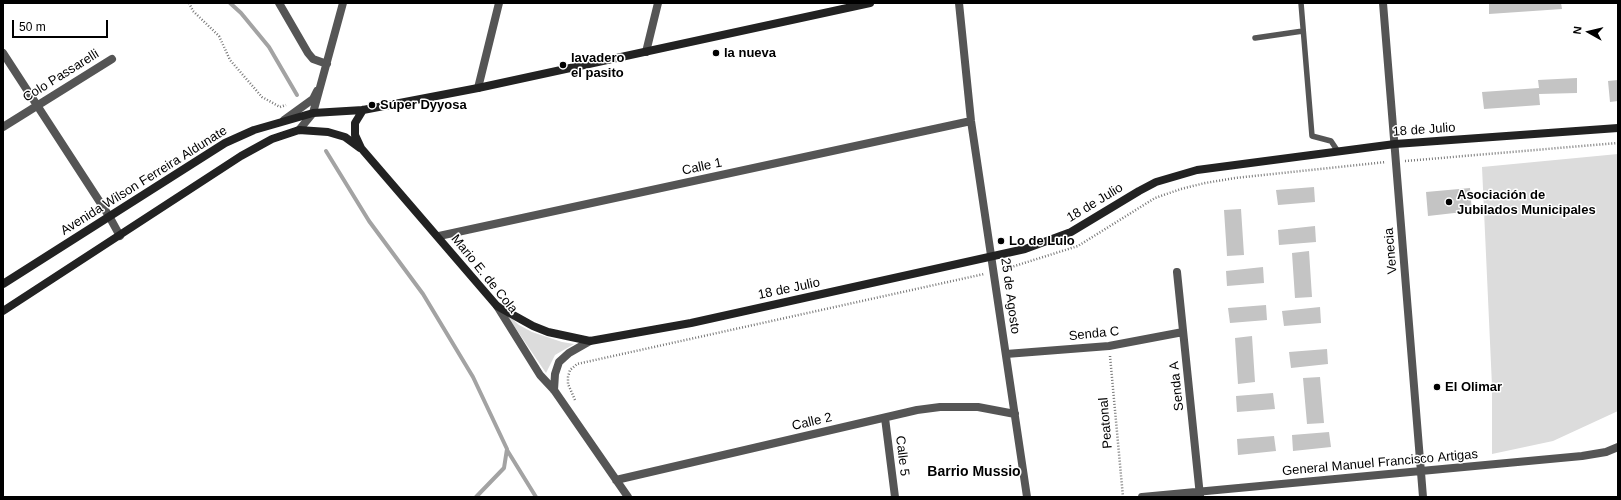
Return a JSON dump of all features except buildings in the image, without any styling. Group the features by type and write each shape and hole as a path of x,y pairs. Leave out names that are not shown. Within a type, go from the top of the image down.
{"street":[{"path":"279,3 308,53 313,59 327,64"},
{"path":"299,130 313,114 343,3"},
{"path":"478,88 498,3"},
{"path":"646,52 658,3"},
{"name":"Avenida Wilson Ferreira Aldunate","path":"3,284 225,143 241,135 313,114 363,110 478,88 870,3"},
{"name":"25 de Agosto","path":"959,3 971,121 995,272 1027,497"},
{"name":"Venecia","path":"1384,3 1423,497"},
{"path":"3,53 36,106 109,216 120,236"},
{"name":"Colo Passarelli","path":"3,127 112,59"},
{"path":"279,124 313,99 322,82"},
{"name":"Mario E. de Cola","path":"363,110 355,123 355,135 361,148 439,236 497,306 540,375 554,390 628,497"},
{"name":"Calle 1","path":"439,236 971,121"},
{"name":"18 de Julio","path":"554,390 555,374 559,362 569,352 590,341 676,326 992,256 1056,239 1071,232 1139,191 1179,175 1197,170 1337,150 1395,144 1618,128"},
{"path":"3,311 241,156 272,139 299,130 333,133 345,136 361,148"},
{"name":"Senda A","path":"1177,272 1200,494"},
{"name":"18 de Julio","path":"497,306 533,326 548,332 590,341"},
{"name":"Senda C","path":"1006,354 1109,346 1183,332"},
{"name":"Calle 2","path":"616,480 917,410 940,407 978,407 1015,414"},
{"name":"Calle 5","path":"885,418 895,497"},
{"name":"General Manuel Francisco Artigas","path":"1142,497 1200,494 1582,456 1606,452 1618,447"}],"lane":[{"path":"1300,3 1312,136 1331,141 1337,150"},
{"path":"1255,38 1302,31"}],"path":[{"path":"190,3 193,11 218,36 230,60 262,97 280,107 288,105"},
{"path":"578,404 568,384 570,370 577,364 995,272 1078,246 1155,198 1193,186 1235,178 1396,162 1618,143"},
{"name":"Peatonal","path":"1109,346 1123,497"}],"shaded area":[{"path":"1618,154 1618,411 1553,441 1492,454 1492,386 1482,167"},
{"path":"509,316 519,325 532,332 562,342 574,344 555,355 546,373 508,317"}],"waterway":[{"path":"230,3 241,13 269,47 297,95"},
{"path":"326,151 369,221 423,294 473,377 507,449 504,468 476,497"},
{"path":"507,450 536,497"}],"place":[{"name":"la nueva","path":"716,53"},
{"name":"lavadero el pasito","path":"563,65"},
{"name":"Súper Dyyosa","path":"372,105"},
{"name":"Asociación de Jubilados Municipales","path":"1449,202"},
{"name":"Lo de Lulo","path":"1001,241"},
{"name":"El Olimar","path":"1437,387"}],"district":[{"name":"Barrio Mussio","path":"974,472"}]}
